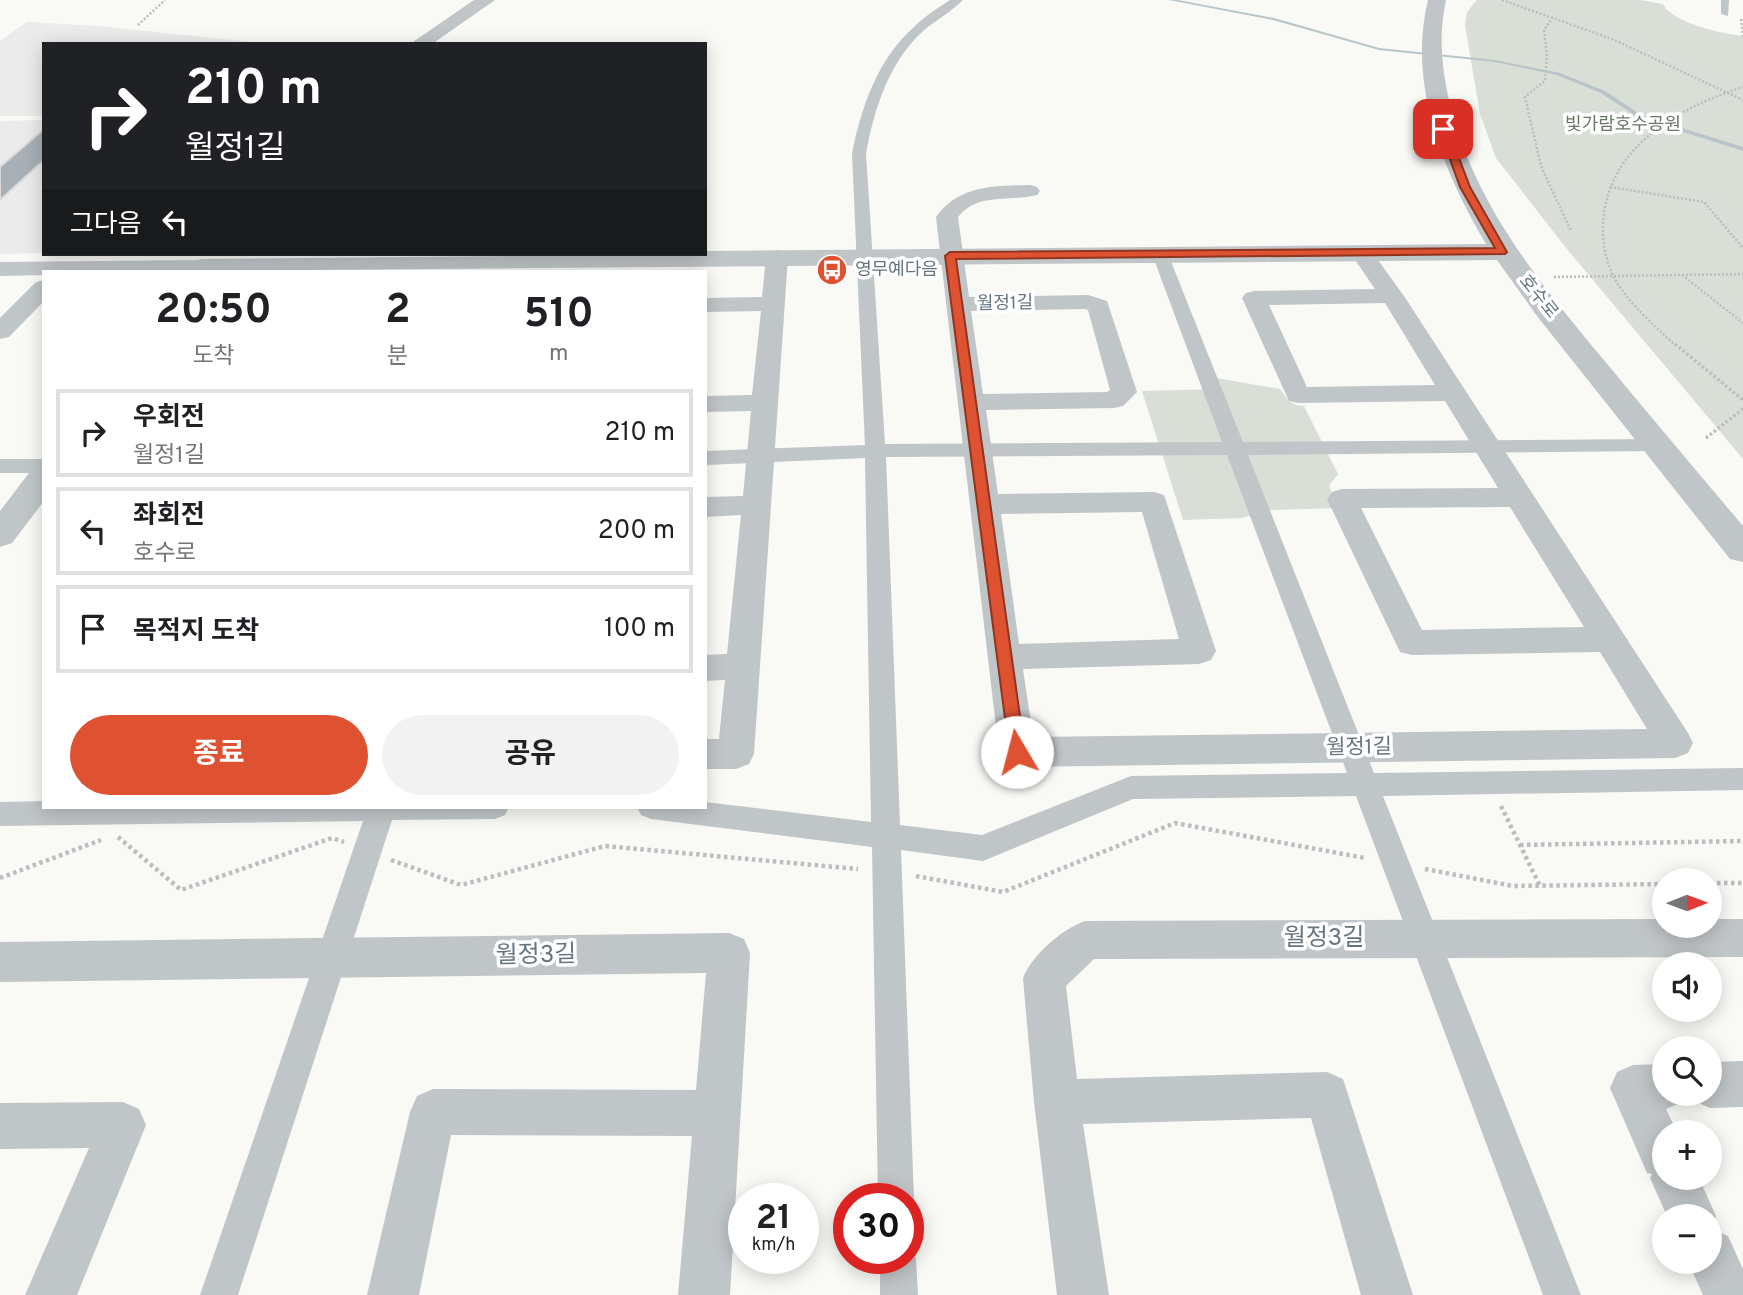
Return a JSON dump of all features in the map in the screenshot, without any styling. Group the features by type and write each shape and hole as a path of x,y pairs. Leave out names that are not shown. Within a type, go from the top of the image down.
{"street":[{"path":"422,42 486,0"},
{"path":"896,1183 888,834 875,451 859,154 864,125 886,68 918,29 957,0"},
{"name":"호수로","path":"1437,0 1430,36 1434,74 1443,129 1465,187 1502,252 1743,550"},
{"name":"월정1길","path":"1030,191 988,193 964,199 947,217 1017,752 1675,743 1392,296 1362,254"},
{"path":"0,269 60,270 205,264 355,267 562,266 777,257 1502,252"},
{"path":"1160,254 1562,1295"},
{"path":"707,754 736,754 777,257"},
{"path":"0,332 42,289"},
{"path":"1392,296 1254,298 1298,395 1454,393"},
{"name":"월정1길","path":"957,304 1088,302 1099,306 1124,392 1114,400 970,402"},
{"path":"707,306 772,304"},
{"path":"707,404 764,403"},
{"path":"707,458 875,451 1657,445"},
{"path":"0,466 42,466"},
{"path":"0,535 42,480"},
{"path":"1519,497 1342,499 1412,643 1609,639"},
{"path":"984,504 1154,502 1199,651 1004,657"},
{"path":"707,507 756,505"},
{"path":"707,668 743,667"},
{"path":"669,809 888,834 982,848 1131,788 1743,779"},
{"path":"0,814 318,809"},
{"path":"219,1295 382,809"},
{"name":"월정3길","path":"1083,1295 1057,1102 1044,978 1085,940 1743,938"},
{"name":"월정3길","path":"0,962 729,953 704,1295"},
{"path":"1722,1085 1743,1084"},
{"path":"1652,1087 1633,1088 1652,1130"},
{"path":"1057,1102 1327,1095 1387,1295"},
{"path":"393,1295 433,1112 718,1113"},
{"path":"0,1126 123,1125 51,1295"},
{"path":"898,1274 899,1295"},
{"path":"1719,1274 1728,1295"}],"lane":[{"path":"1725,0 1725,14"}],"path":[{"path":"138,24 164,0"},
{"path":"1502,0 1612,39 1743,100"},
{"path":"1553,18 1545,30 1545,81 1525,97 1544,177 1571,232"},
{"path":"1741,19 1743,37"},
{"path":"1743,87 1703,98 1675,113 1645,136 1627,157 1609,187 1599,224 1601,243 1613,276 1664,337 1743,400"},
{"path":"1609,187 1704,202 1743,248"},
{"path":"1522,278 1743,274"},
{"path":"1681,275 1743,323"},
{"path":"1706,438 1743,410"},
{"path":"1490,783 1540,886"},
{"path":"116,835 181,890 332,838 461,885 605,846 887,871 1003,892 1175,823 1513,886 1652,884"},
{"path":"0,878 103,840"},
{"path":"1520,845 1743,841"},
{"path":"1722,883 1743,883"}],"shaded area":[{"path":"27,22 98,26 252,42 42,42 42,116 0,116 0,41"},
{"path":"42,120 42,253 0,254 0,121"}],"green space":[{"name":"빛가람호수공원","path":"1477,0 1640,0 1663,4 1676,17 1687,22 1743,36 1743,459 1567,249 1496,158 1480,114 1465,25 1467,12"},
{"path":"1216,378 1280,389 1287,399 1304,406 1338,474 1329,486 1338,508 1272,510 1242,518 1183,520 1142,391 1220,389"}],"building":[{"path":"42,131 42,162 0,200 0,167"}],"waterway":[{"path":"1171,0 1274,19 1379,49 1495,61 1558,74 1603,92 1641,117 1743,149"}],"place":[{"name":"영무예다음","path":"832,270"}],"route":[{"path":"1017,752 950,256 1502,252 1465,187 1443,129"}]}
